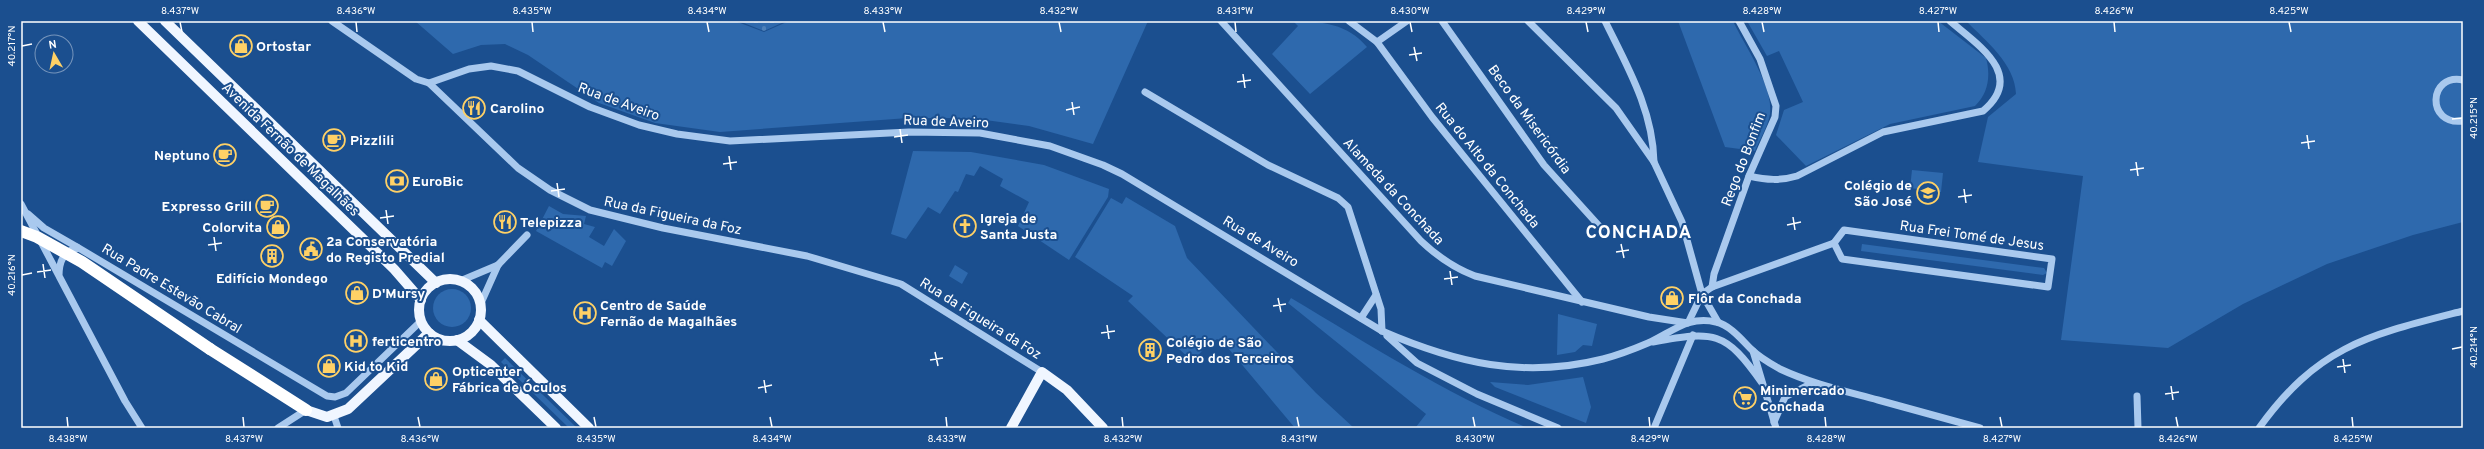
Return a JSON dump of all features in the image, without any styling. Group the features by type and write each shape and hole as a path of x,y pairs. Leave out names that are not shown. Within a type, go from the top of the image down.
{"highway":[{"path":"21,231 38,237 82,262 306,410"}],"main road":[{"name":"Avenida Fernão de Magalhães","path":"138,21 399,274 421,300"},
{"name":"Avenida Fernão de Magalhães","path":"165,21 436,283"},
{"path":"457,340 471,333 479,320 481,303 473,290 460,281 448,279 436,283 425,293 421,300 421,321 429,333 437,338 457,340 491,365 556,428"},
{"path":"479,320 589,428"},
{"path":"306,410 327,417 334,416 348,409 429,333"},
{"path":"1011,428 1042,372 1067,390 1103,428"}],"street":[{"name":"Rua da Figueira da Foz","path":"332,21 416,79 429,83 518,168 550,190 590,210 663,228 807,256 901,284 1042,372"},
{"name":"Alameda da Conchada","path":"1221,21 1439,258 1458,270 1475,276 1649,318 1688,323"},
{"name":"Rua do Alto da Conchada","path":"1349,21 1377,42 1432,117 1582,302"},
{"path":"1377,42 1407,21"},
{"name":"Beco da Misericórdia","path":"1442,21 1544,165 1601,228"},
{"path":"1528,21 1616,108 1654,162 1675,205 1702,294 1718,322 1740,337 1752,351 1779,368 1812,383 1980,428"},
{"path":"1605,21 1639,89 1654,141 1654,162"},
{"name":"Rego do Bonfim","path":"1712,287 1714,274 1749,176 1775,117 1776,106 1760,59 1739,21"},
{"path":"1749,176 1772,181 1785,180 1797,176 1891,129 1983,111 1995,101 1998,91 1999,82 1996,65 1990,55 1950,21"},
{"name":"Rua de Aveiro","path":"429,83 468,69 491,66 518,71 590,107 639,125 677,134 730,141 909,132 980,133 1050,146 1122,174 1382,331 1427,351 1492,366 1530,369 1603,359 1649,342 1672,328 1688,323"},
{"path":"2463,80 2448,81 2438,90 2436,97 2436,104 2443,116 2456,122 2463,121"},
{"path":"1145,92 1268,165 1338,198 1348,208 1381,309 1382,331"},
{"path":"23,208 121,394 142,428"},
{"name":"Rua Padre Estevão Cabral","path":"23,208 44,228 327,396 335,397 346,393 421,321"},
{"name":"Rua Frei Tomé de Jesus","path":"1702,294 1712,287 1834,243 1844,230 2052,259 2048,287 1842,259 1834,243"},
{"path":"481,303 498,266 527,235"},
{"path":"59,276 59,264 67,252 77,247"},
{"path":"460,281 498,266"},
{"path":"1688,323 1702,294"},
{"path":"1361,318 1376,295"},
{"path":"2259,428 2278,402 2308,372 2337,352 2366,337 2391,329 2463,311"},
{"path":"1688,323 1702,321 1718,322"},
{"name":"Rua de Aveiro","path":"1382,331 1417,363 1477,394 1558,428"},
{"path":"1649,342 1693,335 1715,336 1732,345 1762,383"},
{"path":"1654,428 1693,335"},
{"path":"1752,351 1775,425"},
{"path":"1775,425 1785,397 1812,383"},
{"path":"2137,396 2138,428"},
{"path":"278,428 306,410"},
{"path":"334,416 338,428"}],"green space":[{"path":"415,21 735,21 764,32 789,21 1148,21 1093,144 1029,126 971,118 908,118 720,132 655,123 599,103 528,55 505,44 481,45 453,54"},
{"path":"739,21 786,21 764,31"},
{"path":"1293,21 1334,25 1352,33 1367,47 1310,94 1272,54 1298,26"},
{"path":"1678,21 1733,21 1763,79 1770,103 1769,119 1755,151 1725,147"},
{"path":"1747,21 1938,21 1986,58 1988,78 1986,90 1975,106 1890,124 1806,166 1776,135 1784,110 1803,102 1779,51 1767,56"},
{"path":"1966,21 2463,21 2463,222 2413,235 2327,264 2243,304 2168,348 2061,340 2083,176 1978,162 1988,117 2016,94 2011,73 2005,63 1990,45"},
{"path":"913,151 971,152 1044,165 1109,189 1108,197 1069,260 1018,226 1029,202 1000,186 1003,179 980,166 974,176 966,174 958,192 955,191 940,214 928,207 906,239 891,234"},
{"path":"1912,170 1943,173 1941,192 1910,188"},
{"path":"1126,197 1175,226 1187,258 1316,393 1354,428 1295,428 1223,342 1217,339 1205,347 1193,362 1128,301 1133,296 1075,257 1111,198 1122,204"},
{"path":"549,206 563,214 586,216 584,224 595,227 589,237 604,246 614,229 626,241 612,266 605,262 602,268 536,231"},
{"path":"1862,244 2044,268 2047,273 2043,275 1861,251"},
{"path":"955,265 968,273 962,284 949,276"},
{"path":"448,289 456,289 466,294 470,301 470,315 466,322 456,327 448,327 438,322 436,319 433,312 433,304 438,294 441,292"},
{"path":"1291,298 1437,384 1528,428 1416,427 1426,414 1288,303"},
{"path":"1558,314 1597,324 1592,346 1583,345 1575,352 1557,355"},
{"path":"505,358 577,428 569,428 501,362"},
{"path":"1583,377 1591,407 1586,423 1495,387 1490,382 1528,385"}],"place":[{"name":"Ortostar","path":"241,46"},
{"name":"Carolino","path":"474,108"},
{"name":"Pizzlili","path":"334,140"},
{"name":"Neptuno","path":"225,155"},
{"name":"EuroBic","path":"397,181"},
{"name":"Colégio de São José","path":"1928,193"},
{"name":"Expresso Grill","path":"267,206"},
{"name":"Telepizza","path":"505,222"},
{"name":"Igreja de Santa Justa","path":"965,226"},
{"name":"Colorvita","path":"278,227"},
{"name":"2a Conservatória do Registo Predial","path":"311,249"},
{"name":"Edifício Mondego","path":"272,256"},
{"name":"D'Mursy","path":"357,293"},
{"name":"Flôr da Conchada","path":"1672,298"},
{"name":"Centro de Saúde Fernão de Magalhães","path":"585,313"},
{"name":"ferticentro","path":"356,341"},
{"name":"Colégio de São Pedro dos Terceiros","path":"1150,350"},
{"name":"Kid to Kid","path":"329,366"},
{"name":"Opticenter Fábrica de Óculos","path":"436,379"},
{"name":"Minimercado Conchada","path":"1745,398"}],"district":[{"name":"CONCHADA","path":"1639,232"}]}
